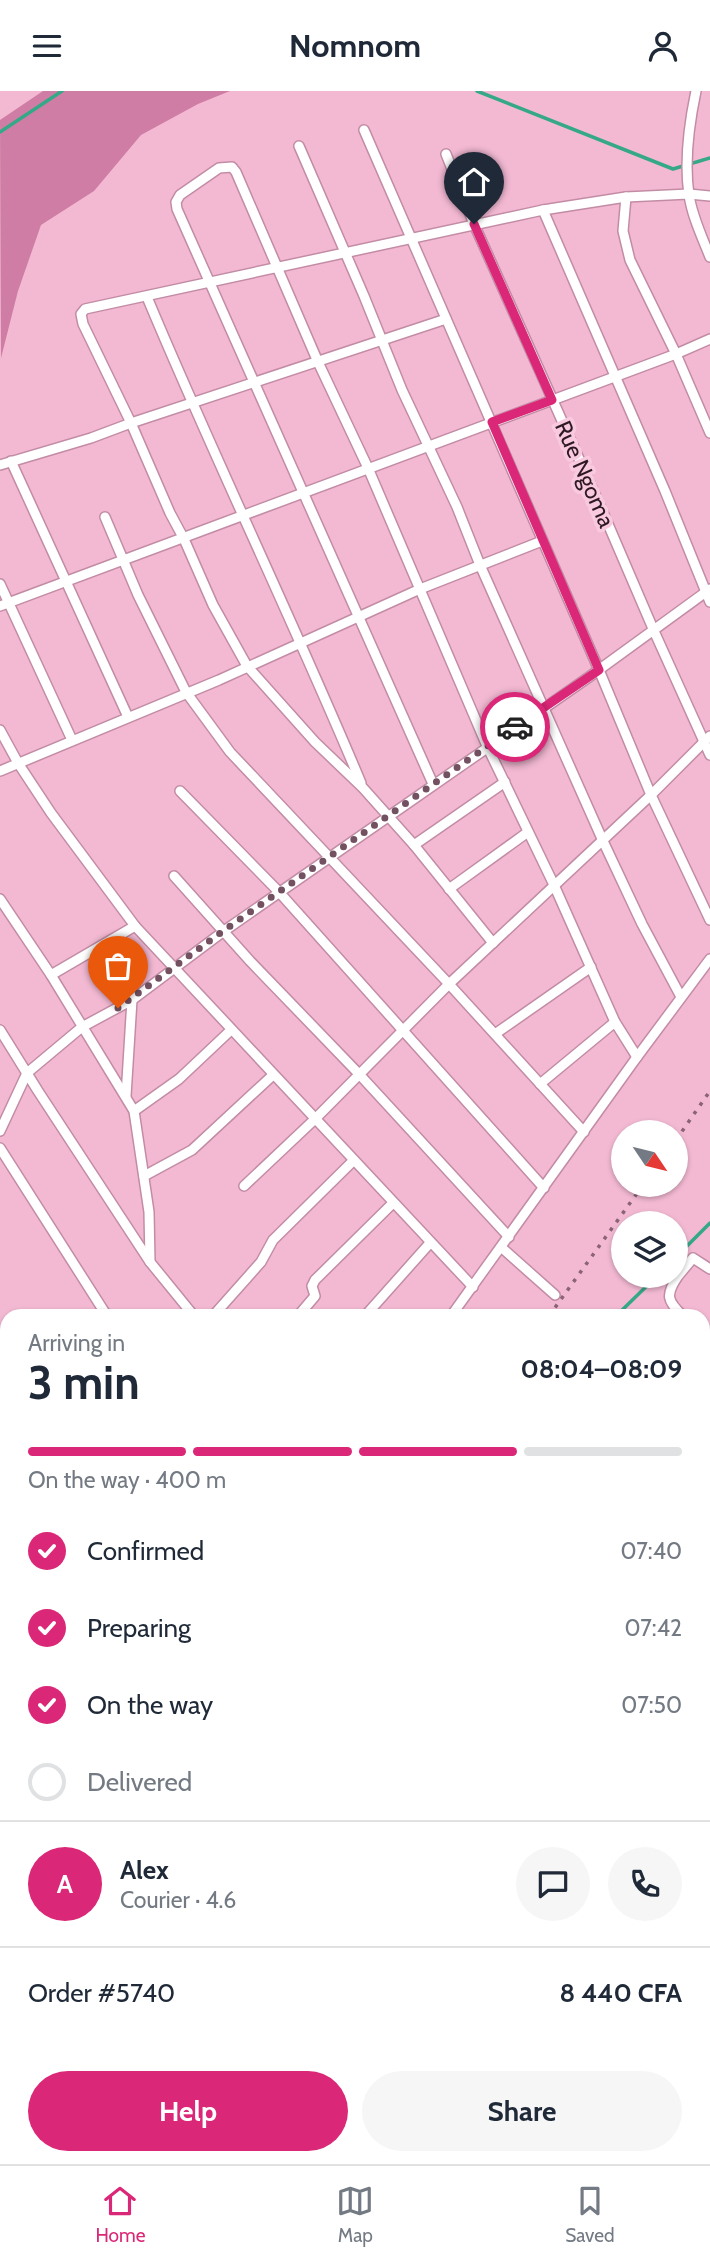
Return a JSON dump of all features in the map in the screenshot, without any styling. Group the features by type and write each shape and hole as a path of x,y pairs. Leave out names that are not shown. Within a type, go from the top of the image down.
{"street":[{"path":"696,91 688,146 689,194 696,223 710,257"},
{"path":"364,129 651,795 710,920"},
{"path":"299,146 402,390 457,507 480,565 603,841 642,924 681,997"},
{"name":"Rue Ngoma","path":"446,154 474,224 653,631 707,739 710,755"},
{"path":"433,784 177,209 176,202 180,195 219,168 232,167 236,172 318,362 368,468 487,746 554,885 615,1022 636,1057"},
{"path":"493,943 414,845 363,788 315,742 247,666 213,605 83,324 81,314 85,309 543,211 626,197 689,194 710,196"},
{"path":"626,197 623,231 628,252 710,433"},
{"path":"0,1131 27,1073 82,1027 132,1000 223,931 709,594 543,211"},
{"path":"147,297 302,643 363,788"},
{"path":"0,465 91,438 446,319"},
{"path":"4,605 710,339"},
{"path":"11,461 128,717"},
{"path":"105,517 186,692 207,723 230,752 449,984 584,1132"},
{"path":"0,771 302,643 420,589 542,541"},
{"path":"0,585 4,605 72,740"},
{"path":"0,730 51,813 135,926 472,1287"},
{"path":"244,1186 315,1119 449,984 603,841 707,739"},
{"path":"414,845 505,782"},
{"path":"180,791 279,892 544,1188"},
{"path":"449,889 528,832"},
{"path":"174,876 509,1237"},
{"path":"0,899 51,975 134,1111 149,1212 150,1262"},
{"path":"51,975 135,926"},
{"path":"457,1309 636,1057 710,959"},
{"path":"495,1034 591,967"},
{"path":"126,1096 132,1000"},
{"path":"540,1084 615,1022"},
{"path":"0,1030 150,1262 188,1309"},
{"path":"134,1111 179,1079 231,1030"},
{"path":"144,1176 192,1150 210,1136 273,1075"},
{"path":"0,1148 103,1309"},
{"path":"219,1309 261,1262 273,1240 353,1161"},
{"path":"304,1309 315,1296 312,1286 315,1280 393,1203"},
{"path":"371,1309 430,1243"},
{"path":"502,1248 555,1295"},
{"path":"677,1309 669,1300 669,1292 693,1258 710,1269"}],"shaded area":[{"path":"43,91 230,91 198,104 141,135 94,191 41,225 18,291 1,358 0,120"}],"waterway":[{"path":"0,132 62,91"},
{"path":"477,91 673,169 710,158"},
{"path":"688,1245 710,1223"},
{"path":"623,1309 645,1288"}],"railway":[{"path":"688,1123 710,1091"},
{"path":"554,1309 634,1197"}],"way so far":[{"path":"118,1008 223,931 515,727"}],"route":[{"path":"474,224 552,400 492,422 599,670 515,727"}]}
